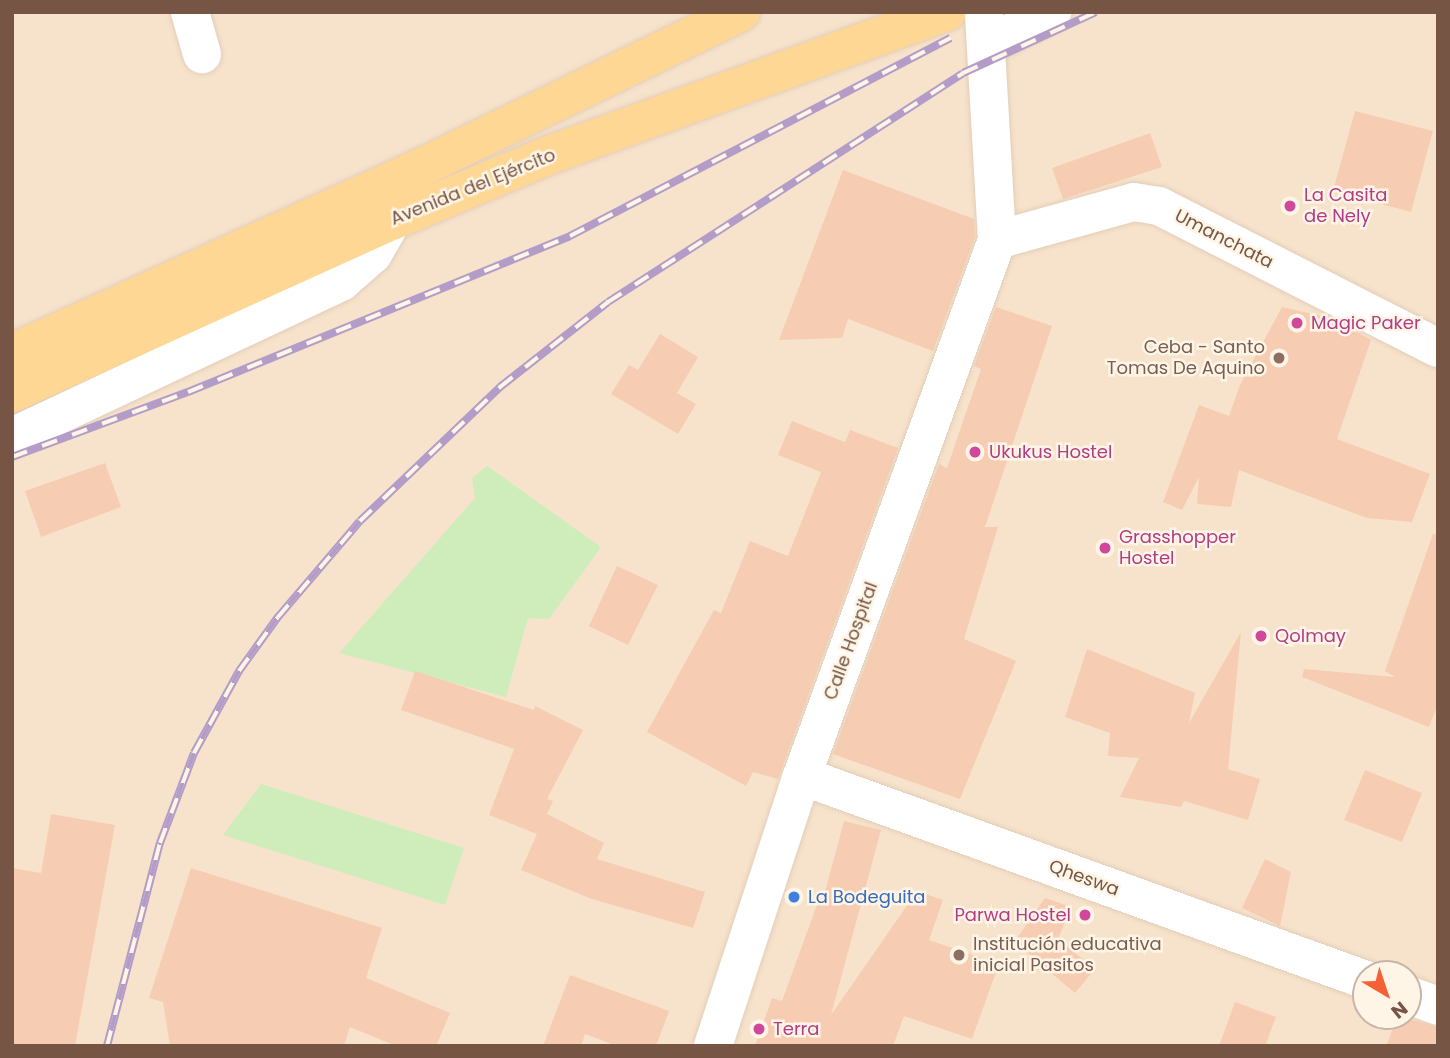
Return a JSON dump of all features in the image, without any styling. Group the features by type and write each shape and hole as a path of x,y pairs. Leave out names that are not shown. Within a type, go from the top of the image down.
{"main road":[{"name":"Avenida del Ejército","path":"12,353 418,169 741,12"},
{"name":"Avenida del Ejército","path":"12,393 392,221 561,151 947,12"}],"street":[{"path":"190,12 202,54"},
{"path":"997,240 987,32 1052,12"},
{"name":"Umanchata","path":"997,240 1134,202 1159,206 1438,348"},
{"path":"12,437 341,282 373,254 392,221"},
{"name":"Calle Hospital","path":"713,1046 802,776 997,240"},
{"name":"Qheswa","path":"802,776 1352,975"}],"shaded area":[{"path":"12,12 1438,12 1438,1046 12,1046"}],"green space":[{"path":"487,466 601,547 549,619 528,618 506,697 339,653 475,498 472,478"},
{"path":"261,784 464,848 445,905 223,835"}],"building":[{"path":"1355,111 1433,131 1411,212 1333,191"},
{"path":"1150,133 1162,167 1063,199 1052,168"},
{"path":"843,170 974,219 975,237 933,351 848,319 842,338 779,340"},
{"path":"996,307 1052,326 985,527 998,527 964,639 1016,661 960,799 833,754 939,464 947,468 981,369 974,366"},
{"path":"1282,307 1330,318 1371,340 1337,439 1430,474 1412,522 1367,518 1239,470 1231,507 1197,504 1199,477 1182,510 1163,502 1199,405 1229,416 1240,385"},
{"path":"660,334 698,357 677,393 696,404 678,434 611,394 629,365 638,370"},
{"path":"792,421 845,442 850,430 898,448 778,779 753,772 746,786 647,732 714,610 721,613 750,541 788,556 821,472 778,455"},
{"path":"105,463 121,507 41,537 25,491"},
{"path":"1433,534 1438,535 1438,704 1429,727 1302,677 1304,669 1395,677 1385,671"},
{"path":"617,566 658,585 628,645 589,626"},
{"path":"1241,632 1228,769 1260,779 1248,820 1184,801 1181,807 1120,797 1139,758 1108,756 1110,733 1065,717 1087,649 1195,693 1189,723"},
{"path":"415,671 534,710 535,706 583,730 547,799 553,801 547,814 604,843 597,859 705,892 693,928 592,899 521,870 537,834 489,815 514,749 401,710"},
{"path":"1365,770 1422,793 1402,842 1344,820"},
{"path":"51,814 115,825 75,1046 12,1046 12,868 41,873"},
{"path":"844,821 881,830 831,1015 917,891 943,900 929,940 999,964 972,1039 904,1016 893,1046 755,1046 772,998 782,1001 818,902 822,903"},
{"path":"1265,859 1291,872 1280,926 1242,908"},
{"path":"191,868 382,928 366,978 450,1013 436,1046 396,1046 350,1027 344,1046 170,1046 163,1002 149,998"},
{"path":"1045,898 1071,907 1058,939 1095,969 1075,993 1014,942"},
{"path":"570,975 669,1011 656,1046 617,1046 585,1034 581,1046 543,1046"},
{"path":"1235,1002 1276,1017 1265,1046 1219,1046"},
{"path":"1422,1023 1438,1027 1438,1046 1386,1046 1392,1030 1422,1030"}],"railway":[{"path":"107,1046 160,843 194,753 239,671 278,617 360,521 500,387 608,302 963,73 1096,12"},
{"path":"12,457 188,392 570,236 951,38"}],"place":[{"name":"La Casita de Nely","path":"1290,206"},
{"name":"Magic Paker","path":"1297,323"},
{"name":"Ceba - Santo Tomas De Aquino","path":"1279,358"},
{"name":"Ukukus Hostel","path":"975,452"},
{"name":"Grasshopper Hostel","path":"1105,548"},
{"name":"Qolmay","path":"1261,636"},
{"name":"La Bodeguita","path":"794,897"},
{"name":"Parwa Hostel","path":"1085,915"},
{"name":"Institución educativa inicial Pasitos","path":"959,955"},
{"name":"Terra","path":"759,1029"}]}
